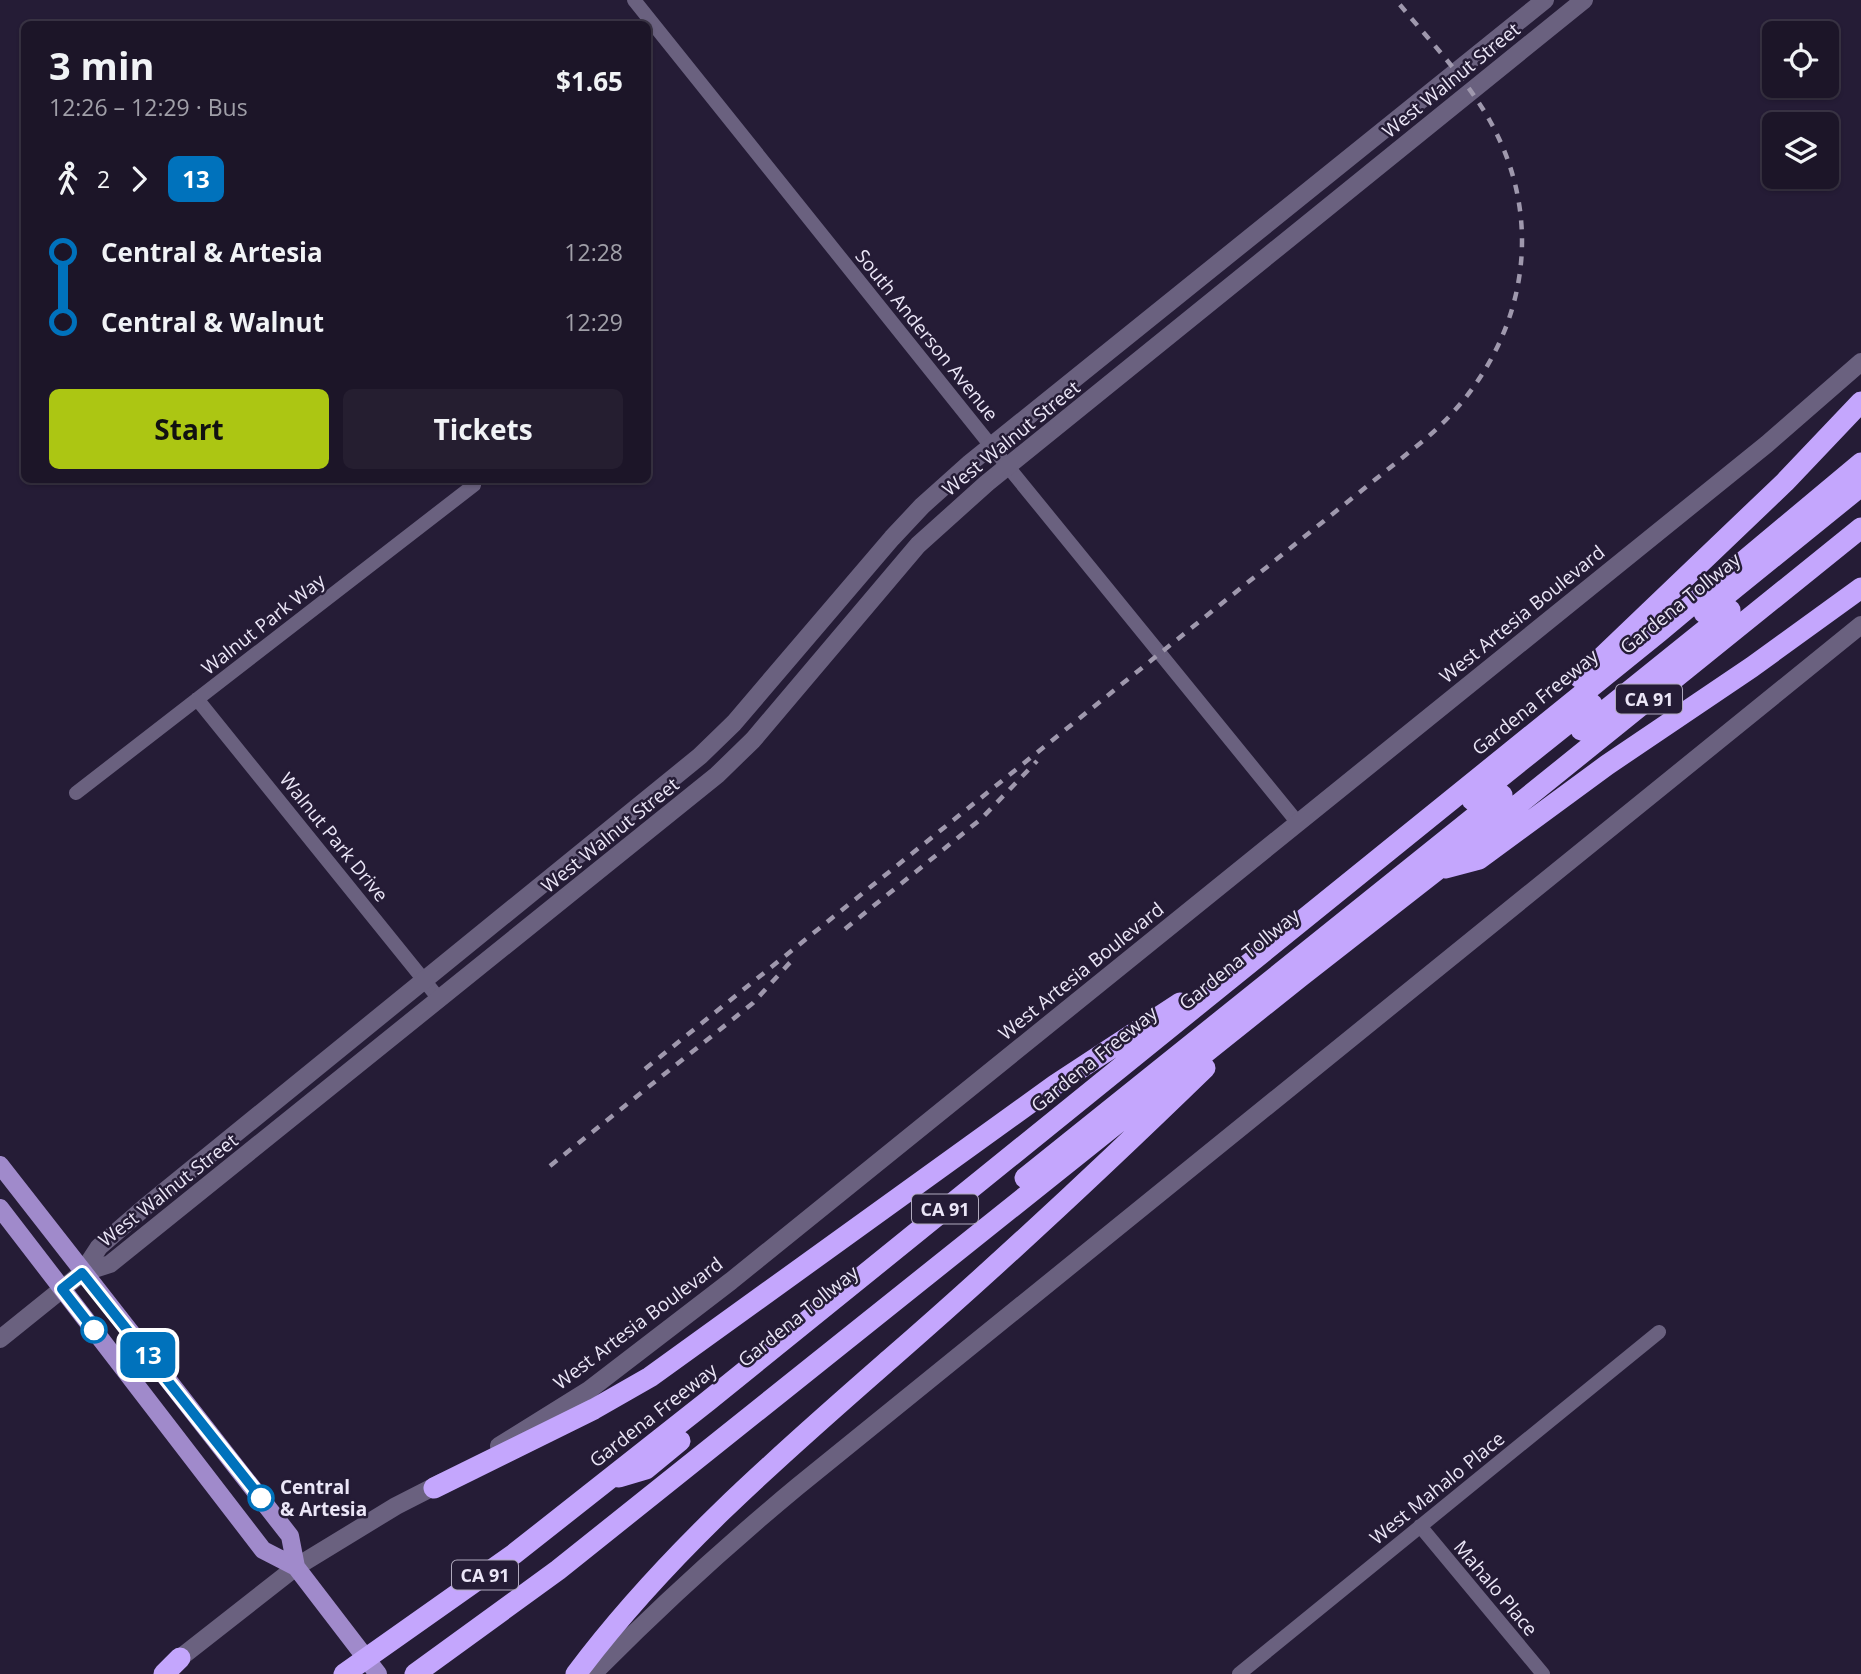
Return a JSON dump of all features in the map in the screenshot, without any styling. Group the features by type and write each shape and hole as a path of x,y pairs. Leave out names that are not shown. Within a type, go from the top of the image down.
{"highway":[{"path":"1452,798 1653,611 1785,482 1861,402"},
{"name":"Gardena Freeway","path":"344,1674 514,1554 607,1481 1659,632 1861,463"},
{"name":"Gardena Tollway","path":"607,1481 646,1469 1861,486"},
{"name":"Gardena Tollway","path":"843,1342 861,1309 1861,503"},
{"name":"CA 91","path":"415,1674 558,1570 1437,870 1861,528"},
{"path":"1437,870 1479,859 1607,765 1752,667 1861,588"},
{"path":"434,1488 594,1409 650,1377 1045,1093 1282,936"},
{"path":"576,1674 607,1633 724,1507 1048,1219 1300,977"},
{"path":"162,1674 180,1657"}],"main road":[{"path":"0,1165 290,1536 296,1567"},
{"path":"0,1208 263,1550 296,1567 378,1674"},
{"path":"200,1467 218,1443"}],"street":[{"name":"South Anderson Avenue","path":"634,0 651,21"},
{"name":"West Walnut Street","path":"82,1273 100,1247 144,1208 700,756 734,723 915,514 992,447 1545,0"},
{"name":"West Walnut Street","path":"82,1273 110,1264 717,775 753,740 918,545 1008,466 1584,0"},
{"name":"South Anderson Avenue","path":"651,21 1298,823"},
{"name":"West Artesia Boulevard","path":"180,1657 296,1567 396,1506 434,1488 589,1390 731,1281 1758,451 1861,362"},
{"name":"Walnut Park Way","path":"76,793 474,485"},
{"path":"593,1674 692,1578 797,1487 1861,625"},
{"name":"Walnut Park Drive","path":"197,699 440,1000"},
{"path":"0,1339 82,1273"},
{"name":"West Mahalo Place","path":"1239,1674 1659,1332"},
{"name":"Mahalo Place","path":"1420,1526 1543,1674"}],"railway":[{"path":"645,1069 1423,441 1456,409 1483,373 1503,334 1516,293 1522,251 1520,207 1509,164 1490,121 1458,74 1396,0"},
{"path":"845,929 981,819 1037,761"},
{"path":"550,1166 753,1003 795,957"}],"bus line":[{"name":"13","path":"94,1330 62,1289 82,1273 261,1498"}],"place":[{"name":"Central & Artesia","path":"261,1498"}]}
